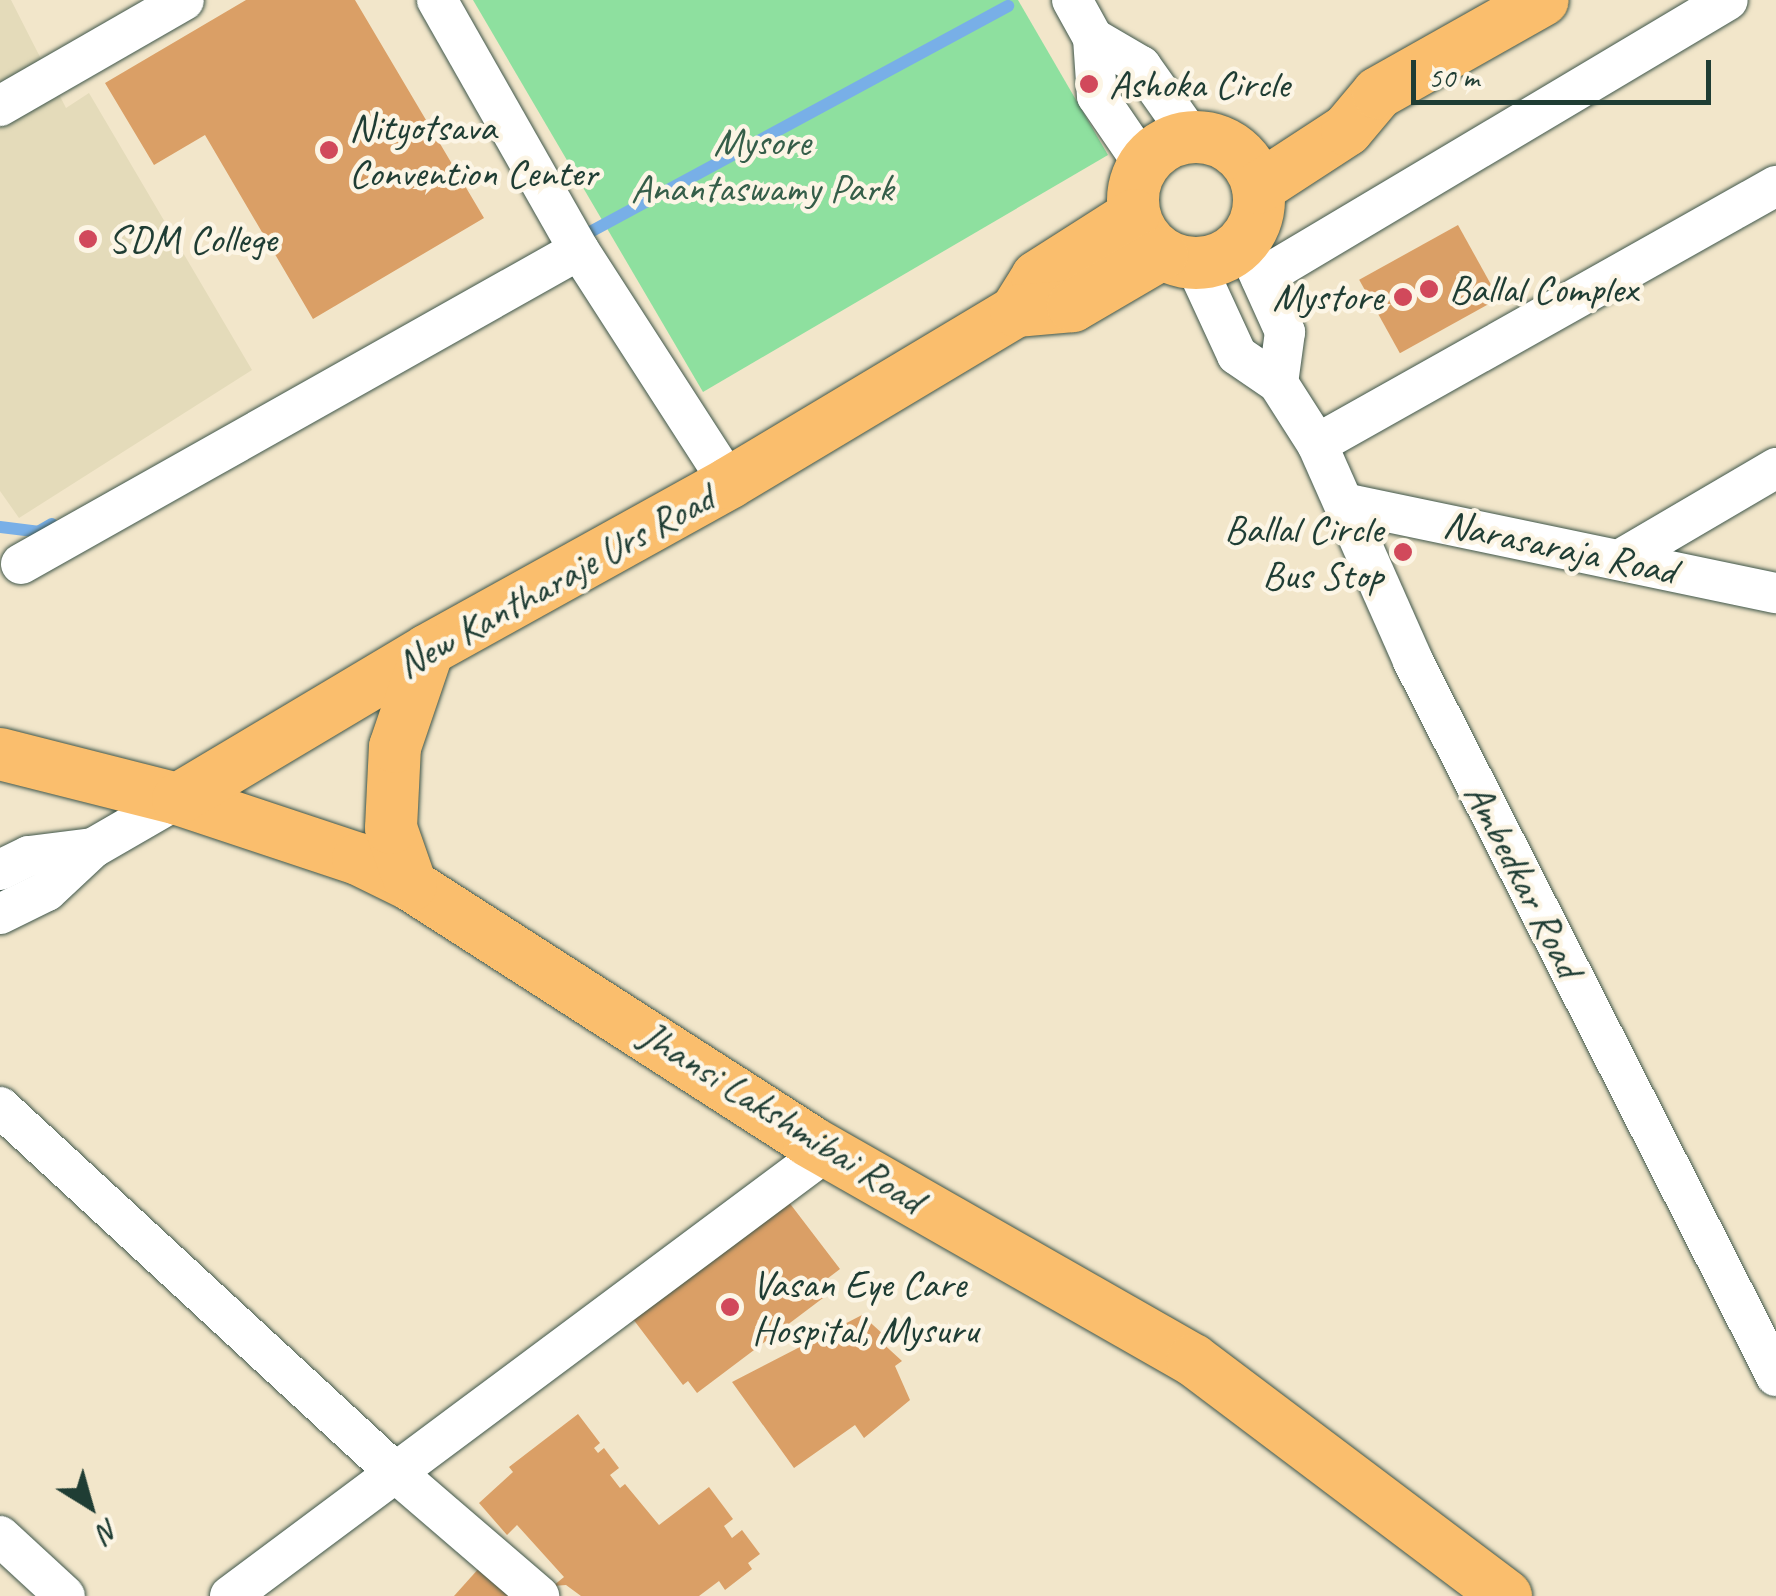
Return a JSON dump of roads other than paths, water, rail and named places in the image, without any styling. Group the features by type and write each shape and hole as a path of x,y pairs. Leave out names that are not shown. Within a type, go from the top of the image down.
{"main road":[{"path":"1230,159 1254,225 1253,260 1159,225 1165,146 1230,159 1339,96 1378,93 1543,0"},
{"name":"New Kantharaje Urs Road","path":"178,799 428,650 728,483 1016,311 1038,278 1159,225"},
{"path":"412,885 391,828 396,747 428,650"},
{"name":"Jhansi Lakshmibai Road","path":"2,764 178,799 358,860 412,885 828,1151 1193,1360 1506,1596"}],"street":[{"path":"0,106 184,0"},
{"path":"437,0 590,266 728,483"},
{"name":"Ambedkar Road","path":"1072,0 1094,38 1098,96 1159,225 1237,355 1278,384 1318,444 1412,660 1776,1376"},
{"path":"1278,384 1285,332 1253,260 1728,0"},
{"name":"Ambedkar Road","path":"1094,38 1141,66 1230,159"},
{"path":"1318,444 1776,186"},
{"path":"21,564 590,266"},
{"path":"1620,560 1776,468"},
{"name":"Narasaraja Road","path":"1344,503 1776,593"},
{"name":"New Kantharaje Urs Road","path":"93,848 178,799"},
{"path":"0,870 29,856 93,848"},
{"path":"0,914 48,891 93,848"},
{"path":"0,1106 396,1473 539,1596"},
{"path":"230,1596 828,1151"},
{"path":"0,1536 66,1596"}],"waterway":[{"path":"579,238 1008,6"},
{"path":"0,527 38,532 52,524"}],"place":[{"name":"Ashoka Circle","path":"1089,84"},
{"name":"Nityotsava Convention Center","path":"329,150"},
{"name":"SDM College","path":"88,239"},
{"name":"Ballal Complex","path":"1429,289"},
{"name":"Mystore","path":"1403,297"},
{"name":"Ballal Circle Bus Stop","path":"1403,552"},
{"name":"Vasan Eye Care Hospital, Mysuru","path":"730,1307"}],"park label":[{"name":"Mysore Anantaswamy Park","path":"762,165"}]}
